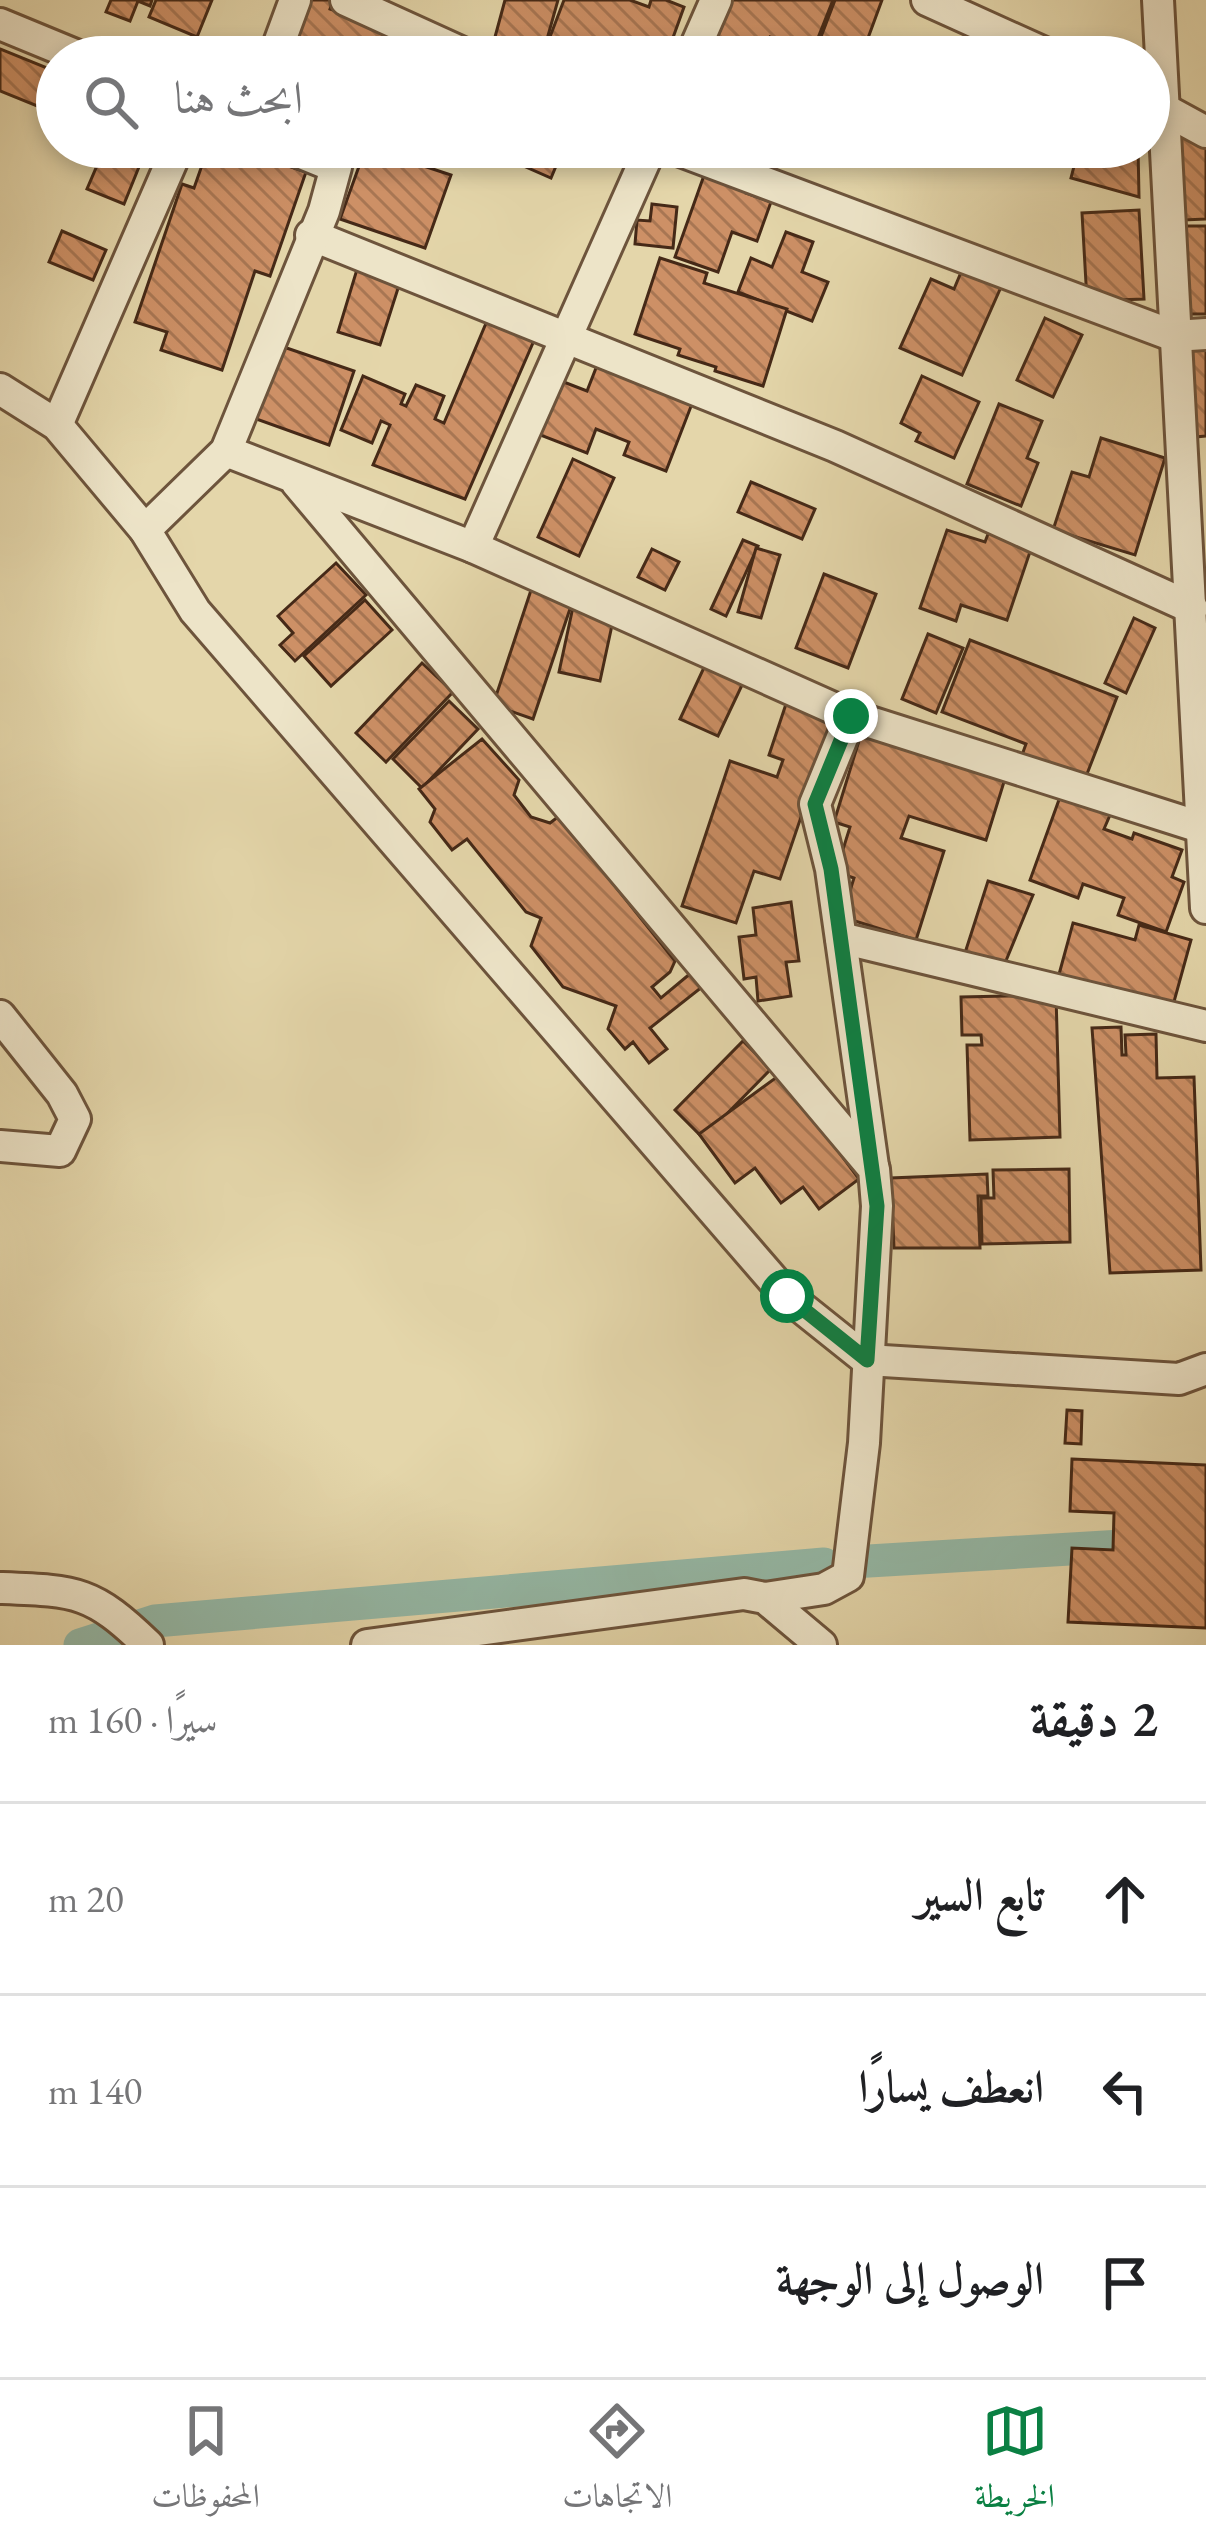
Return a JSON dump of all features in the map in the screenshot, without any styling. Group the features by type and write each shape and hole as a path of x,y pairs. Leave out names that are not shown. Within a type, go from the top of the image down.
{"street":[{"path":"282,36 295,0"},
{"path":"346,0 425,36"},
{"path":"700,36 716,0"},
{"path":"927,0 1007,36"},
{"path":"1157,36 1158,0"},
{"path":"0,24 36,39"},
{"path":"1170,112 1206,132"},
{"path":"57,425 169,168"},
{"path":"145,530 226,451 336,168"},
{"path":"473,547 642,168"},
{"path":"726,168 1174,336 1206,334"},
{"path":"1161,168 1174,336 1192,450 1192,608 1200,654 1200,827 1206,908"},
{"path":"311,236 835,446 1192,608"},
{"path":"0,389 57,425 145,530 195,611 787,1296 867,1360 1179,1378 1206,1370"},
{"path":"226,451 297,483 473,547 851,716 1200,827"},
{"path":"297,483 874,1168"},
{"path":"368,1645 744,1594 765,1598 824,1589 848,1576 864,1443 877,1206 841,938 815,804 851,716"},
{"path":"841,938 1206,1026"},
{"path":"0,1016 62,1094 75,1119 60,1151 0,1146"},
{"path":"0,1588 83,1594 103,1602 148,1645"},
{"path":"765,1598 821,1645"}],"building":[{"path":"111,0 152,0 150,6 138,1 130,21 106,12"},
{"path":"156,0 212,0 197,36 149,17"},
{"path":"299,0 333,0 330,9 409,36 286,36"},
{"path":"505,0 558,0 548,36 495,36"},
{"path":"564,0 630,0 649,7 651,0 666,0 684,7 674,36 550,36"},
{"path":"724,0 833,0 819,36 710,36"},
{"path":"835,0 882,0 869,36 821,36"},
{"path":"0,49 36,64 36,106 0,91"},
{"path":"1206,131 1206,219 1184,220 1181,132"},
{"path":"96,168 139,168 124,204 87,189"},
{"path":"201,168 306,172 270,276 255,271 222,370 161,350 167,332 135,322 182,184 194,188"},
{"path":"358,168 430,168 451,175 425,248 340,219"},
{"path":"528,168 555,168 551,178"},
{"path":"707,168 750,182 746,193 771,202 757,241 732,232 718,272 675,257"},
{"path":"1074,168 1138,168 1139,197 1071,178"},
{"path":"652,204 677,207 673,248 635,244 637,220 650,221"},
{"path":"1139,210 1144,299 1087,301 1082,213"},
{"path":"1185,226 1206,226 1206,314 1187,314"},
{"path":"62,231 106,250 93,280 49,262"},
{"path":"786,232 813,242 802,272 828,282 812,321 738,292 751,258 772,267"},
{"path":"660,258 707,273 704,283 787,309 763,386 715,371 716,367 678,355 680,349 635,334"},
{"path":"358,266 401,279 380,345 338,332"},
{"path":"962,270 1001,287 962,375 900,348 931,279 954,289"},
{"path":"492,309 539,329 465,499 373,465 390,425 381,421 372,443 341,430 363,376 405,394 401,404 406,406 416,385 444,396 435,419 444,423"},
{"path":"1045,318 1082,335 1053,397 1017,380"},
{"path":"1192,340 1206,340 1206,436 1195,437"},
{"path":"272,343 354,371 329,445 248,416"},
{"path":"598,363 695,396 666,471 624,455 629,442 596,429 587,453 535,433 556,379 587,391"},
{"path":"922,376 979,402 954,458 916,441 920,433 901,423"},
{"path":"999,404 1042,421 1027,458 1038,463 1021,506 967,484"},
{"path":"1101,438 1165,458 1135,555 1053,530 1072,472 1089,477"},
{"path":"573,459 614,478 579,556 538,537"},
{"path":"751,482 815,509 802,539 738,512"},
{"path":"991,526 1034,540 1007,620 961,605 956,621 920,608 947,530 985,542"},
{"path":"743,540 758,546 726,616 711,609"},
{"path":"756,548 780,555 761,618 738,612"},
{"path":"652,549 679,562 665,590 638,577"},
{"path":"336,563 366,595 295,661 280,645 293,633 278,616"},
{"path":"538,569 579,582 533,719 493,705"},
{"path":"824,574 876,594 848,668 796,648"},
{"path":"576,593 617,602 600,681 559,672"},
{"path":"365,600 392,630 331,686 304,656"},
{"path":"1134,618 1155,628 1126,693 1105,683"},
{"path":"928,634 963,648 936,713 902,699"},
{"path":"970,640 1117,697 1085,779 1022,755 1026,744 942,712"},
{"path":"714,646 752,664 718,736 680,719"},
{"path":"422,663 453,692 386,762 356,733"},
{"path":"792,686 840,702 780,879 754,871 736,923 682,906 730,761 777,777 783,760 769,755"},
{"path":"449,701 478,729 422,788 393,759"},
{"path":"866,718 1008,769 986,840 909,816 901,838 944,851 916,940 842,917 854,878 836,872 850,827 834,822"},
{"path":"482,739 519,780 514,795 531,817 550,823 559,816 675,961 652,987 661,998 691,973 702,987 650,1028 667,1049 649,1063 633,1042 625,1049 608,1029 616,1006 563,987 531,946 541,918 526,912 467,839 452,850 430,822 435,809 419,789"},
{"path":"1060,797 1110,815 1104,829 1132,839 1134,833 1182,850 1172,877 1184,882 1166,932 1118,915 1124,898 1083,884 1078,898 1030,880"},
{"path":"988,881 1033,895 1003,968 964,956"},
{"path":"791,902 799,961 786,962 791,996 758,1001 756,977 744,979 739,937 756,935 753,908"},
{"path":"1073,923 1135,940 1139,925 1191,940 1172,1009 1058,978"},
{"path":"1056,995 1060,1137 970,1140 967,1045 982,1045 981,1035 962,1035 961,997"},
{"path":"1121,1027 1122,1055 1126,1055 1125,1035 1156,1034 1157,1078 1194,1077 1201,1270 1110,1273 1092,1028"},
{"path":"743,1041 771,1069 703,1138 675,1110"},
{"path":"781,1074 859,1179 819,1209 803,1187 781,1203 755,1168 735,1183 699,1134"},
{"path":"1069,1169 1070,1242 982,1244 981,1198 994,1198 993,1170"},
{"path":"987,1174 988,1196 978,1196 980,1248 894,1248 891,1178"},
{"path":"1067,1410 1082,1411 1081,1444 1065,1443"},
{"path":"1072,1459 1206,1465 1206,1628 1068,1622 1072,1548 1113,1550 1114,1513 1070,1511"}],"waterway":[{"path":"852,1562 1206,1541"},
{"path":"80,1645 155,1621 824,1564"}],"route":[{"path":"787,1296 831,1336 867,1360 877,1206 874,1168 831,869 815,804 851,716"}]}
